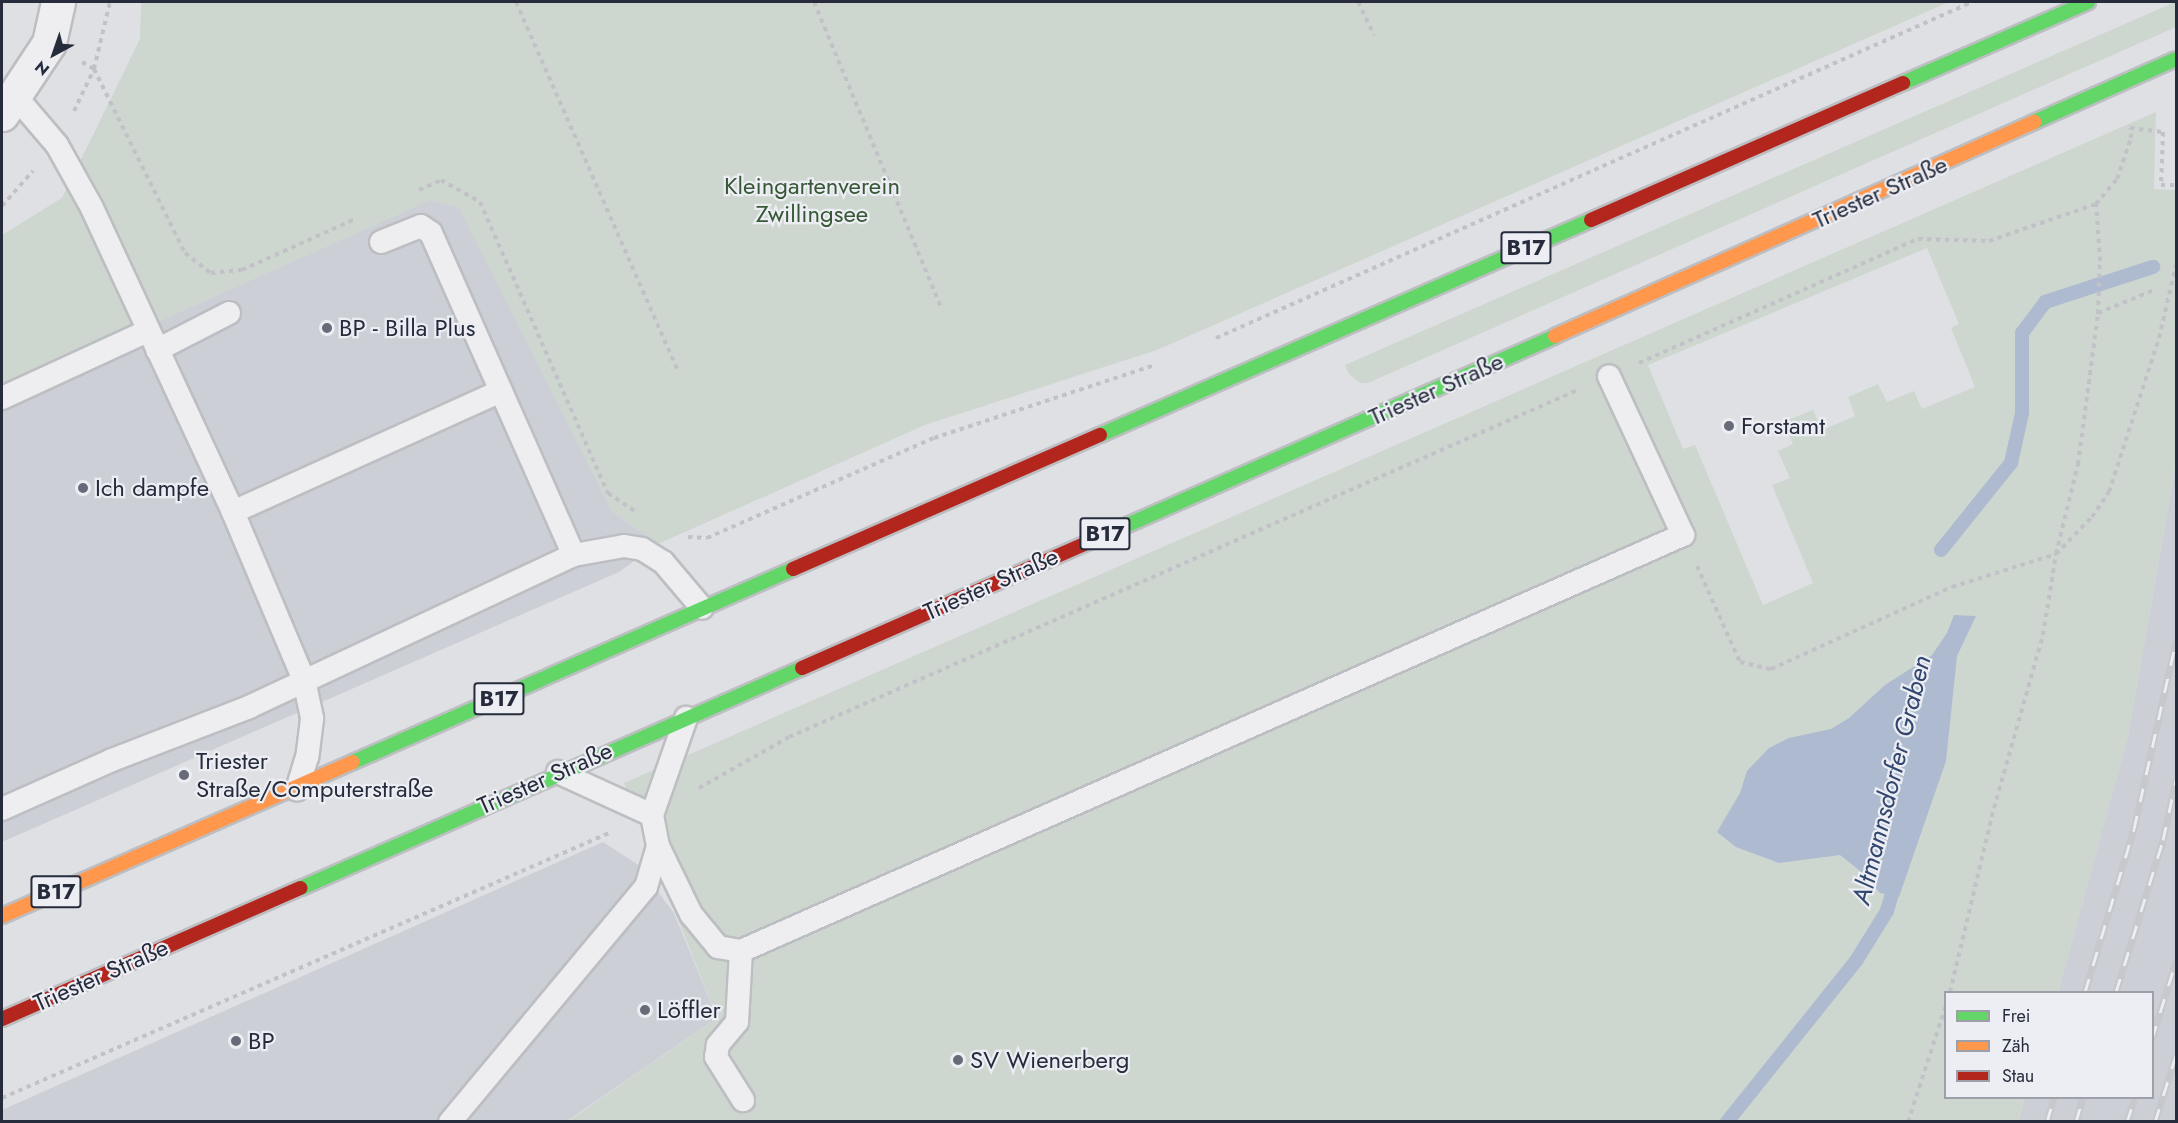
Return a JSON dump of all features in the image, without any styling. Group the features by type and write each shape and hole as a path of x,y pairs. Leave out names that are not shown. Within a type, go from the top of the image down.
{"main road":[{"name":"B17","path":"2,916 297,789 702,608 2088,2"},
{"name":"Triester Straße","path":"2,1018 558,772 1437,389 2176,59"}],"street":[{"path":"9,105 49,43 57,2"}],"lane":[{"path":"9,105 57,145 92,208 233,512 304,680 312,719 308,757 297,789"},
{"path":"381,242 421,226 431,233 574,555"},
{"path":"2,398 229,313"},
{"path":"686,718 652,815 658,846 691,914 718,947 741,951 1683,535 1609,376"},
{"path":"233,512 501,391"},
{"path":"2,809 304,680 574,555 624,546 642,549 663,562 702,608"},
{"path":"558,772 652,815"},
{"path":"450,1122 646,887 658,846"},
{"path":"741,951 737,1022 718,1045 716,1057 743,1100"}],"path":[{"path":"110,2 94,69 185,253 211,273 242,270 357,218"},
{"path":"516,2 678,371"},
{"path":"814,2 941,307"},
{"path":"1358,2 1374,35"},
{"path":"1210,340 1972,2"},
{"path":"2,1098 652,815 789,737 1918,239 1989,241 2096,204 2117,179 2131,138 2130,128 2163,132 2162,185 2176,184"},
{"path":"410,194 441,180 480,202 608,493 643,518"},
{"path":"1950,991 1994,808 2043,635 2056,554 2078,464 2098,314 2100,261 2096,204"},
{"path":"1683,535 1740,662 1771,669 1952,587 2056,554 2092,517 2109,492 2159,338 2176,265"},
{"path":"2098,314 2154,290"},
{"path":"679,537 707,538 934,438 1167,360"},
{"path":"1908,1122 1944,1011"}],"shaded area":[{"path":"430,200 459,207 612,511 658,544 619,572 2,842 2,391"},
{"path":"2176,463 2176,1121 2018,1122 2025,1099 2154,1099 2154,991 2058,991 2128,735"},
{"path":"603,842 637,864 674,913 717,1018 567,1121 2,1122 2,1110"}],"green space":[{"name":"Kleingartenverein Zwillingsee","path":"141,2 1949,2 1157,350 925,425 658,544 612,511 459,208 431,200 2,391 2,235 62,198 140,39"},
{"path":"2175,2 2176,27 1368,383 1360,383 1349,374 1345,365"},
{"path":"2156,112 2154,189 2176,190 2176,463 2128,735 2058,991 1944,991 1944,1099 2025,1099 2018,1121 567,1122 717,1018 624,783","holes":["1927,248 1959,324 1951,328 1975,387 1922,409 1914,391 1887,402 1878,384 1848,397 1855,416 1822,430 1813,410 1783,422 1793,444 1778,451 1790,478 1772,485 1813,583 1763,605 1695,445 1683,449 1648,365"]}],"water":[{"path":"1954,615 1976,616 1957,656 1946,761 1899,897 1880,893 1864,874 1840,855 1779,863 1736,847 1717,832 1740,793 1747,771 1769,748 1789,738 1831,729 1849,718 1885,685 1932,655 1947,633"}],"waterway":[{"name":"Altmannsdorfer Graben","path":"1941,550 2011,463 2022,413 2022,333 2045,302 2153,267"},
{"name":"Altmannsdorfer Graben","path":"1727,1122 1856,961 1887,911 1896,879"}],"railway":[{"path":"2085,991 2134,829 2176,641"},
{"path":"2116,991 2163,840 2176,780"},
{"path":"2154,1032 2176,961"},
{"path":"2155,1122 2176,1055"},
{"path":"2047,1122 2054,1099"},
{"path":"2076,1122 2083,1099"},
{"path":"2127,1122 2135,1099"}],"traffic: fast":[{"path":"1903,83 2088,2"},
{"path":"2034,122 2176,59"},
{"path":"1100,435 1591,220"},
{"path":"1116,530 1555,336"},
{"path":"353,762 793,569"},
{"path":"301,888 802,668"}],"traffic: slow":[{"path":"1555,336 2034,122"},
{"path":"2,916 353,762"}],"traffic: jam":[{"path":"1591,220 1903,83"},
{"path":"793,569 1100,435"},
{"path":"802,668 1116,530"},
{"path":"2,1019 301,888"}],"place":[{"name":"BP - Billa Plus","path":"327,328"},
{"name":"Forstamt","path":"1729,426"},
{"name":"Ich dampfe","path":"83,488"},
{"name":"Triester Straße/Computerstraße","path":"184,775"},
{"name":"Löffler","path":"645,1010"},
{"name":"BP","path":"236,1041"},
{"name":"SV Wienerberg","path":"958,1060"}]}
